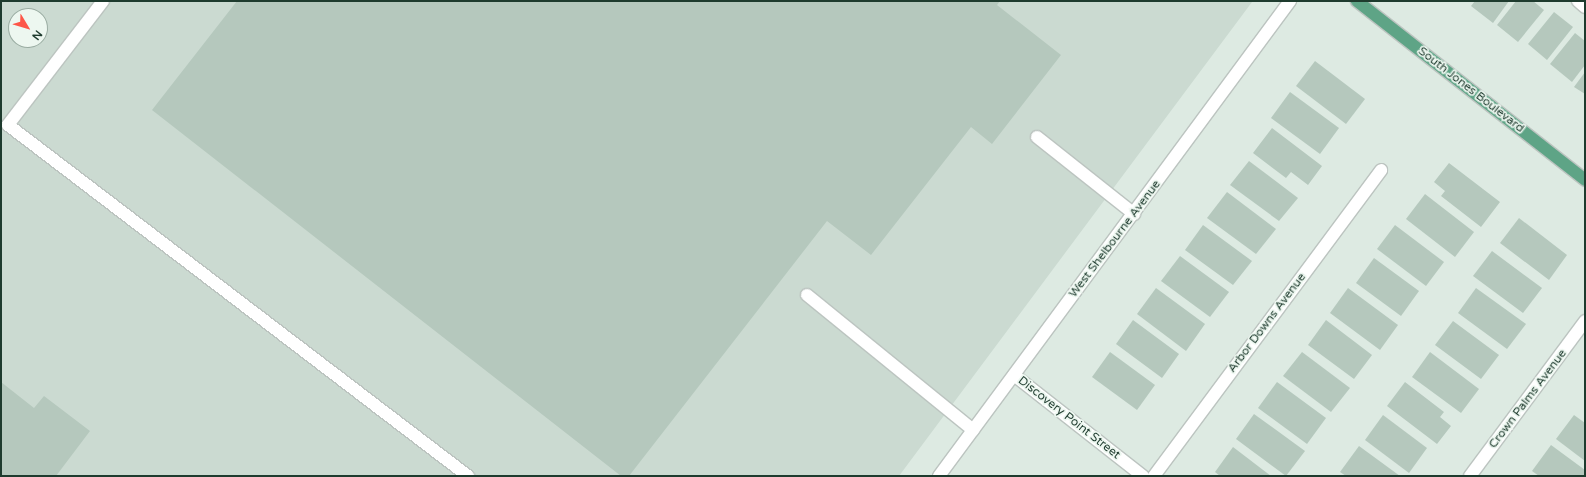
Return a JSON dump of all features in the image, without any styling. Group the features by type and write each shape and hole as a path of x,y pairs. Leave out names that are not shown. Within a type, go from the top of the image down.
{"main road":[{"name":"South Jones Boulevard","path":"1357,1 1585,180"}],"street":[{"path":"103,1 8,125 468,476"},
{"name":"West Shelbourne Avenue","path":"939,476 1290,1"},
{"path":"1578,1 1585,7"},
{"path":"1037,137 1134,214"},
{"name":"Arbor Downs Avenue","path":"1154,476 1381,170"},
{"path":"807,294 973,430"},
{"name":"Crown Palms Avenue","path":"1470,476 1585,321"},
{"name":"Discovery Point Street","path":"1014,375 1143,476"}],"shaded area":[{"path":"1,1 1252,2 899,476 1,476"}],"building":[{"path":"237,1 1000,1 997,5 1061,55 992,144 971,127 871,255 827,221 629,476 621,476 152,110"},
{"path":"1475,1 1509,1 1493,23 1471,6"},
{"path":"1516,1 1533,1 1544,10 1518,42 1497,25"},
{"path":"1554,12 1573,27 1547,60 1528,44"},
{"path":"1575,33 1585,41 1585,65 1572,82 1550,64"},
{"path":"1315,61 1365,99 1346,124 1296,86"},
{"path":"1585,72 1585,94 1574,87"},
{"path":"1290,92 1339,128 1320,154 1271,118"},
{"path":"1272,128 1322,166 1308,185 1291,172 1286,178 1253,153"},
{"path":"1249,161 1298,198 1279,221 1230,185"},
{"path":"1449,163 1500,202 1481,227 1441,196 1445,191 1434,182"},
{"path":"1227,192 1276,229 1256,254 1207,218"},
{"path":"1425,194 1474,232 1455,257 1406,219"},
{"path":"1519,218 1567,255 1549,280 1500,243"},
{"path":"1203,225 1252,261 1233,285 1185,250"},
{"path":"1395,225 1444,262 1426,286 1377,249"},
{"path":"1492,251 1542,288 1523,313 1473,276"},
{"path":"1180,256 1229,292 1210,317 1161,281"},
{"path":"1374,258 1419,291 1401,316 1356,283"},
{"path":"1156,288 1205,324 1186,351 1137,314"},
{"path":"1348,288 1398,325 1380,350 1330,313"},
{"path":"1476,288 1526,324 1507,349 1458,313"},
{"path":"1133,320 1179,354 1162,378 1116,344"},
{"path":"1326,320 1372,355 1354,379 1308,345"},
{"path":"1453,321 1499,355 1481,379 1435,345"},
{"path":"1110,352 1155,385 1137,410 1092,377"},
{"path":"1302,352 1350,388 1331,412 1283,376"},
{"path":"1430,352 1479,389 1461,413 1412,377"},
{"path":"1,382 34,408 44,396 90,431 56,476 1,476"},
{"path":"1277,382 1326,418 1307,444 1258,408"},
{"path":"1405,382 1444,412 1440,417 1451,426 1437,444 1387,406"},
{"path":"1254,414 1305,451 1286,476 1236,439"},
{"path":"1383,415 1427,448 1409,473 1365,440"},
{"path":"1574,415 1585,423 1585,461 1556,439"},
{"path":"1551,445 1585,470 1585,476 1539,476 1532,471"},
{"path":"1359,446 1400,476 1346,476 1340,472"},
{"path":"1233,447 1271,476 1220,476 1215,472"}]}
